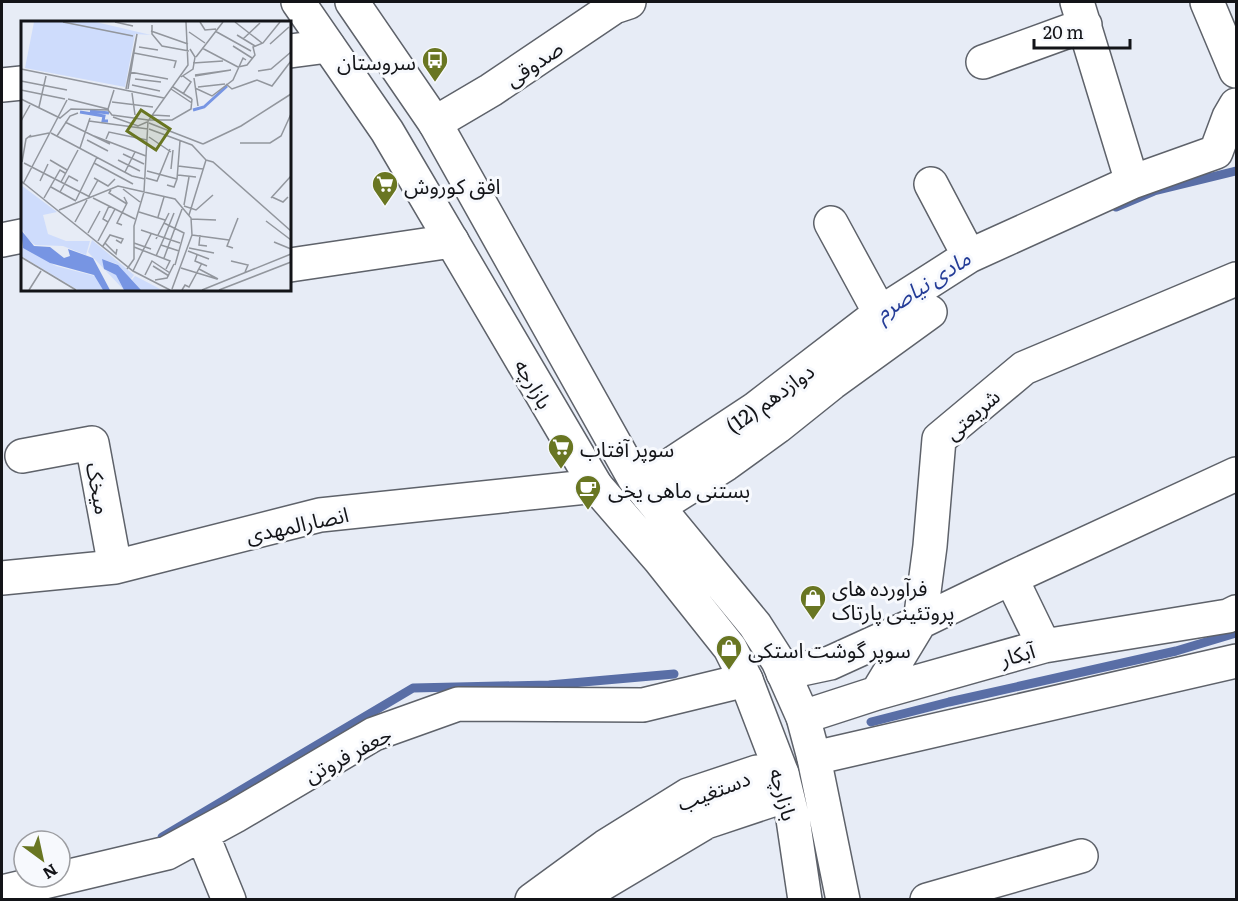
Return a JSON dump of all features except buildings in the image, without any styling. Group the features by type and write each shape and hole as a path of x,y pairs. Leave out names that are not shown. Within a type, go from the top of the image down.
{"street":[{"name":"بازارچه","path":"298,2 387,131 596,486 660,560 730,648 746,680 782,774 793,819 805,900"},
{"name":"بازارچه","path":"352,2 435,123 634,478 755,626 778,661 803,717 814,758 843,900"},
{"name":"صدوقی","path":"435,123 491,90 582,12 630,2"},
{"path":"1207,2 1236,71"},
{"path":"983,62 1081,13 1132,182"},
{"path":"291,51 328,46"},
{"path":"2,85 21,83"},
{"name":"دوازدهم (12)","path":"930,312 717,470 661,505 649,496 643,483 755,409 880,313 969,256 1132,182 1216,152 1236,105"},
{"path":"931,184 969,256"},
{"path":"831,223 880,313"},
{"path":"2,240 21,236"},
{"path":"291,265 452,242"},
{"name":"شریعتی","path":"920,622 930,546 939,439 1024,368 1236,279"},
{"name":"میخک","path":"22,456 92,443 115,567"},
{"path":"783,673 830,663 1236,474"},
{"name":"انصارالمهدی","path":"2,578 115,567 320,515 596,486"},
{"path":"1011,578 1044,646"},
{"name":"آبکار","path":"803,717 877,693 1044,646 1228,616 1236,612"},
{"path":"877,693 920,622"},
{"path":"814,758 1236,661"},
{"name":"جعفر فروتن","path":"9,894 167,853 235,816 374,734 458,704 644,705 746,680"},
{"name":"دستغیب","path":"532,900 606,846 688,795 757,772 782,774 772,800 706,822 575,900"},
{"path":"202,834 229,900"},
{"path":"927,900 1081,856"}],"waterway":[{"name":"مادی نیاصرم","path":"1116,207 1154,191 1236,171"},
{"path":"871,722 1176,651 1236,633"},
{"path":"162,837 413,688 549,685 674,674"}],"place":[{"name":"سروستان","path":"435,83"},
{"name":"افق کوروش","path":"385,207"},
{"name":"سوپر آفتاب","path":"561,470"},
{"name":"بستنی ماهی یخی","path":"588,511"},
{"name":"فرآورده های پروتئینی پارتاک","path":"813,621"},
{"name":"سوپر گوشت استکی","path":"729,671"}]}
